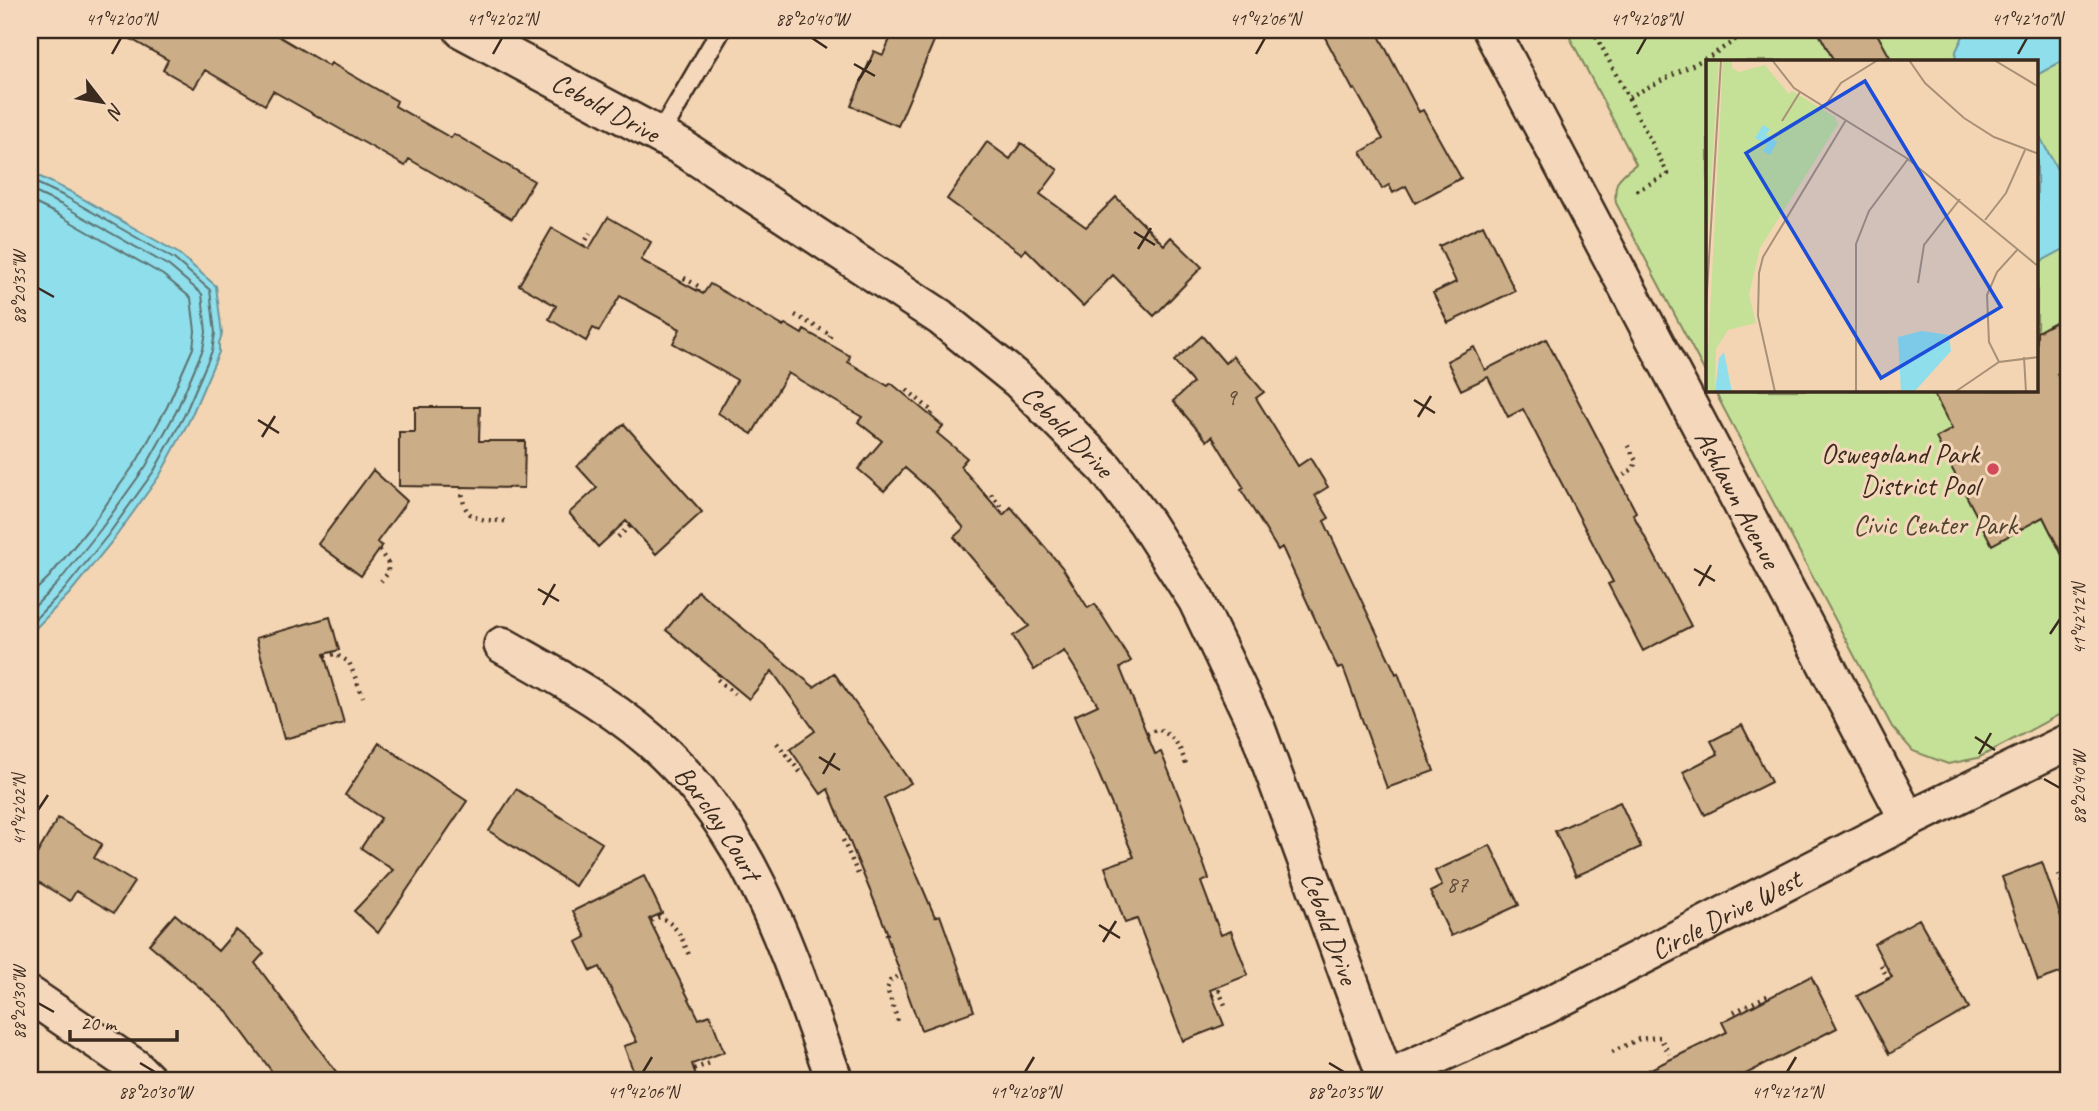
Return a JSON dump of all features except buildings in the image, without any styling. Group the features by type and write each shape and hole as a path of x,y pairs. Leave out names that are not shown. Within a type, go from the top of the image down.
{"street":[{"name":"Cebold Drive","path":"462,30 681,148 940,317 1019,381 1106,469 1146,522 1196,600 1257,728 1383,1080"},
{"name":"Ashlawn Avenue","path":"1490,30 1908,820"},
{"name":"Barclay Court","path":"502,645 600,701 664,752 694,783 737,843 777,922 835,1081"},
{"name":"Circle Drive West","path":"1383,1080 1546,1006 1908,820 2068,742"},
{"path":"30,995 135,1067 149,1081"}],"lane":[{"path":"659,136 721,30"}],"path":[{"path":"1593,30 1668,174 1636,191"},
{"path":"1629,97 1712,55 1751,30"},
{"path":"583,246 590,233"},
{"path":"684,278 700,287 698,292"},
{"path":"795,314 831,335 827,342"},
{"path":"907,390 933,412 930,416"},
{"path":"1618,479 1634,468 1636,461 1627,444"},
{"path":"462,487 462,503 470,516 483,520 505,521"},
{"path":"991,494 1003,509 1000,512"},
{"path":"618,537 630,526"},
{"path":"379,550 388,563 388,573 382,581"},
{"path":"325,656 335,654 349,662 363,697"},
{"path":"719,674 716,678 734,694"},
{"path":"1147,734 1158,729 1172,736 1186,764"},
{"path":"777,743 800,772 804,769"},
{"path":"843,839 858,874 862,872"},
{"path":"2059,874 2068,898"},
{"path":"2061,916 2068,914"},
{"path":"651,921 659,917 669,921 679,932 690,955"},
{"path":"1881,965 1888,979"},
{"path":"898,1021 887,989 890,981 901,975"},
{"path":"1212,995 1219,991 1225,1005"},
{"path":"1734,1012 1769,995 1770,997"},
{"path":"1612,1052 1639,1039 1660,1037 1669,1054"},
{"path":"694,1069 710,1063"}],"green space":[{"name":"Civic Center Park","path":"1566,30 2068,30 2068,710 1978,758 1948,764 1913,751 1892,727 1715,392 2038,392 2038,60 1706,60 1706,374 1616,203 1615,189 1618,180 1636,164"}],"water":[{"path":"1966,30 2068,30 2068,58 2038,74 2038,60 1955,60 1956,51"},
{"path":"2038,133 2060,175 2068,172 2068,247 2040,262"},
{"path":"30,172 178,253 216,286 222,334 219,352 190,419 160,475 114,539 69,594 30,634"}],"place":[{"name":"Oswegoland Park District Pool","path":"1993,469"}]}
